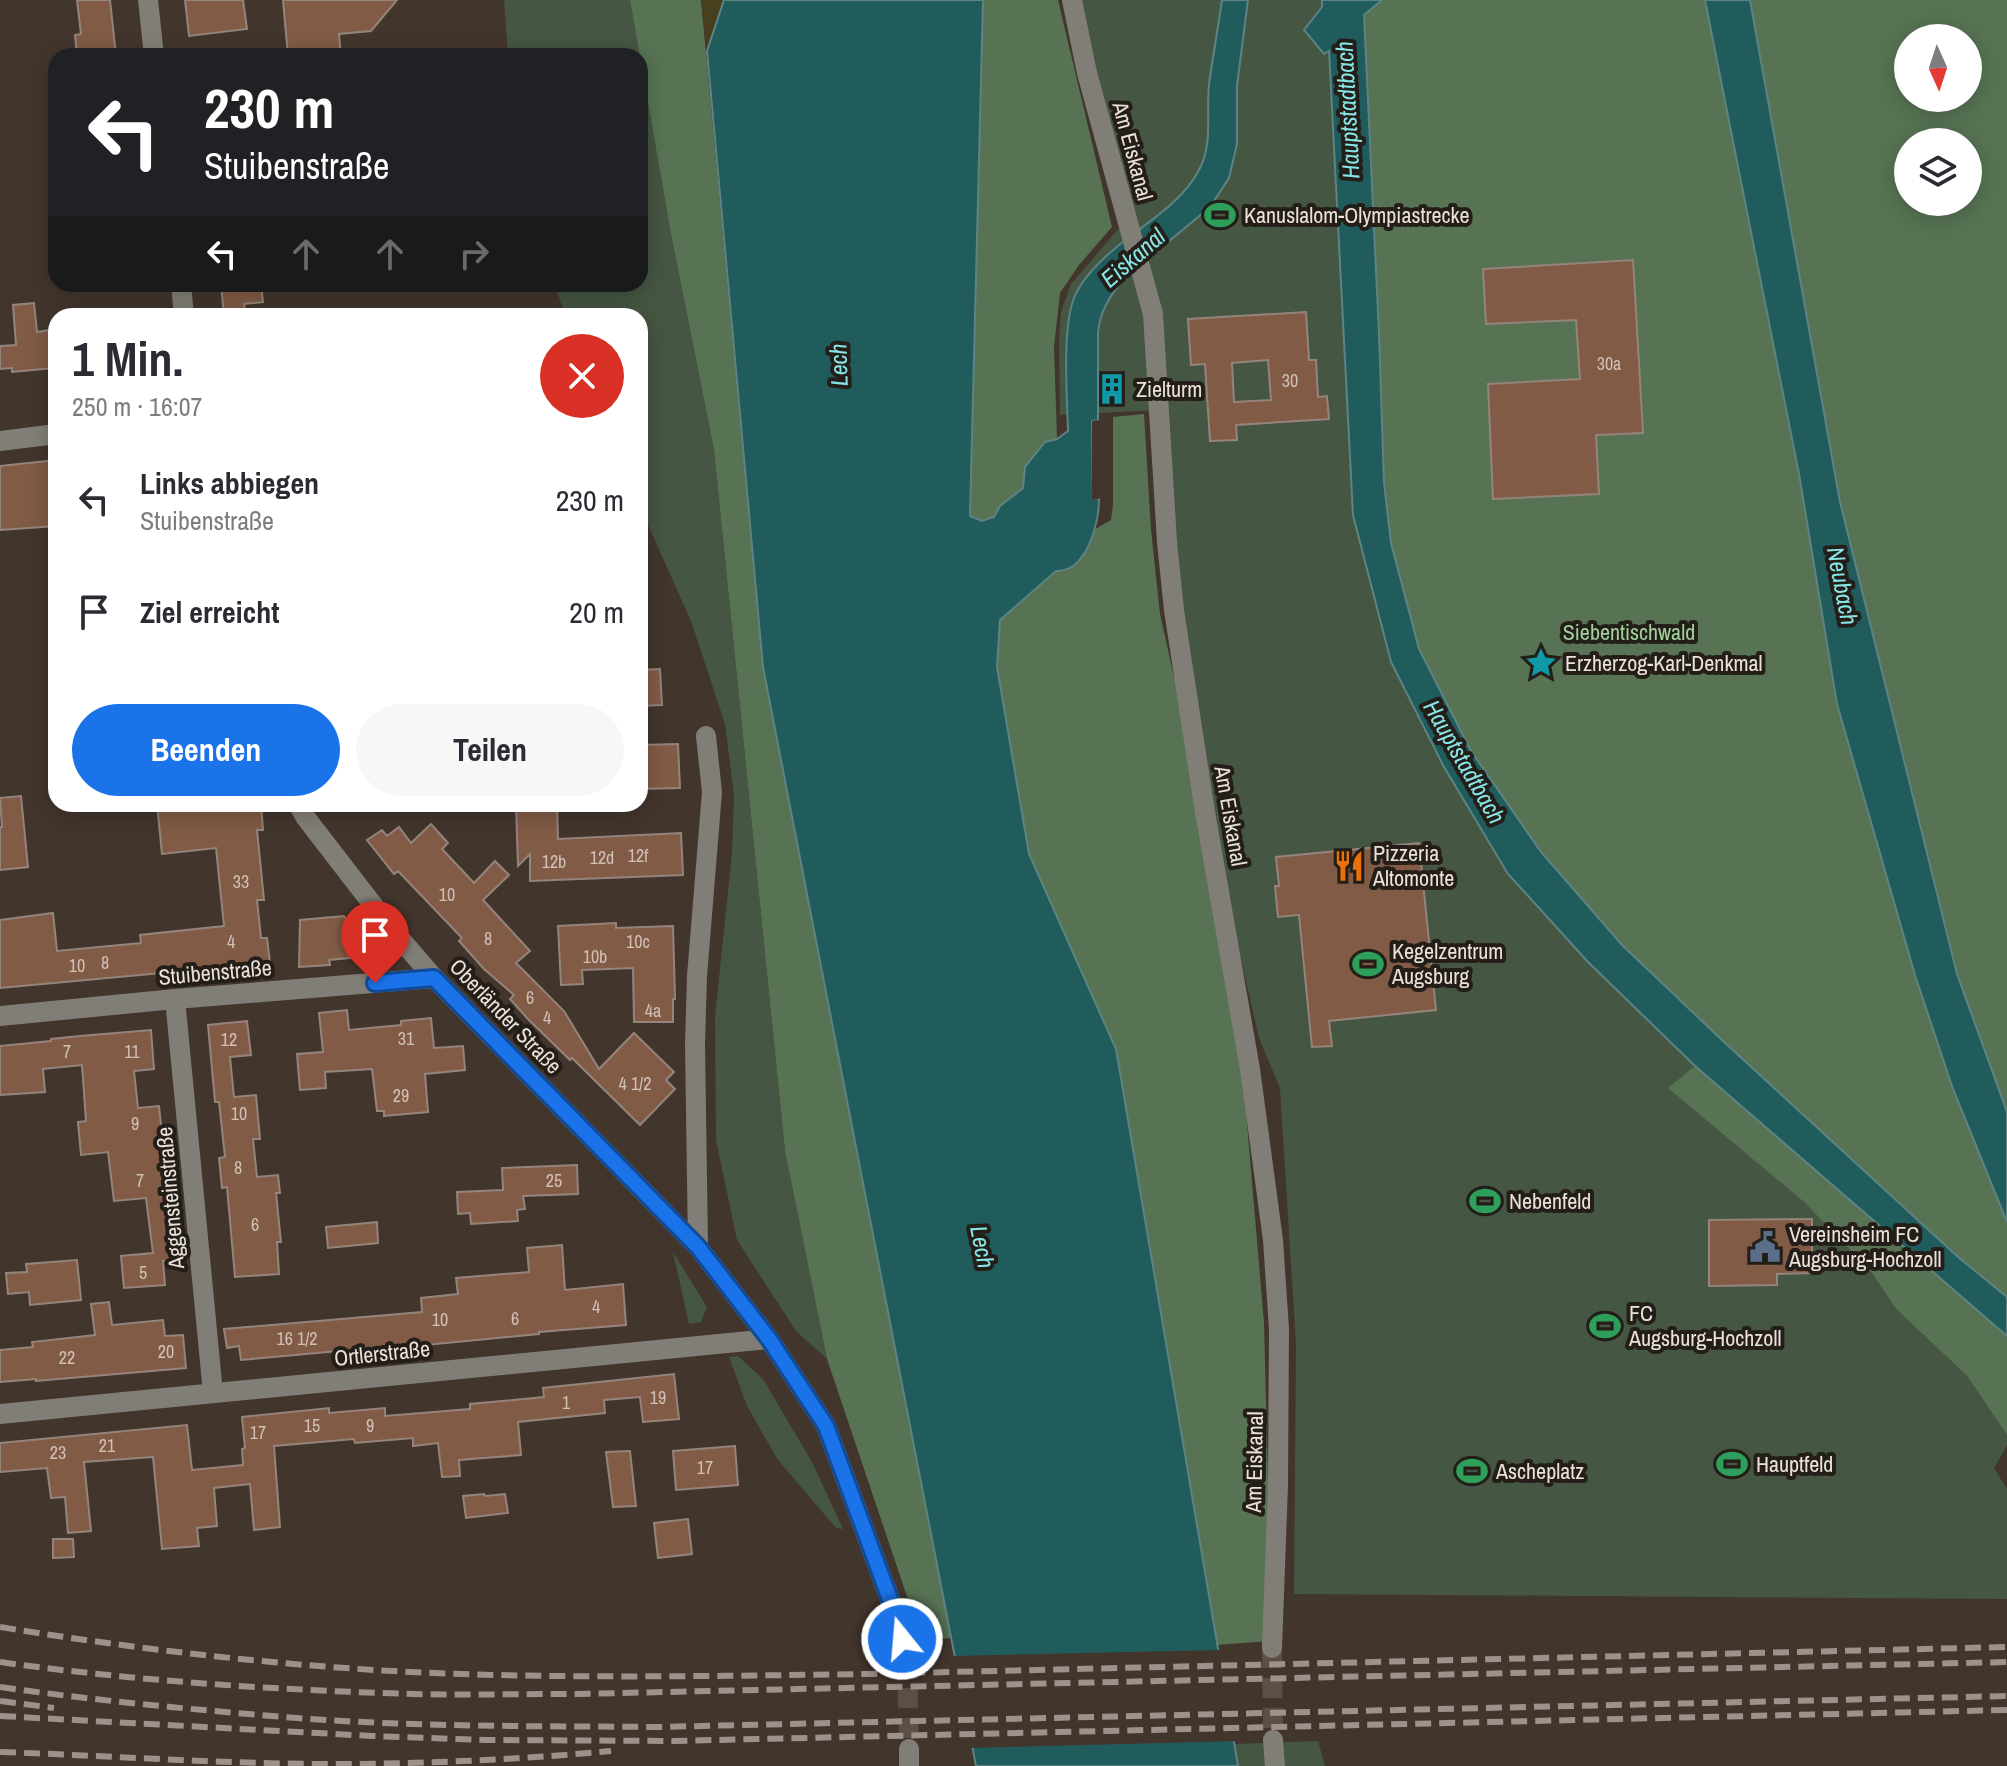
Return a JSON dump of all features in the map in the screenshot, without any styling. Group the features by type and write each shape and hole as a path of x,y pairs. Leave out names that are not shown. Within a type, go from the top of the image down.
{"street":[{"path":"148,0 153,48"},
{"name":"Am Eiskanal","path":"1072,0 1087,73 1153,314 1174,610 1205,812 1250,1069 1273,1240 1279,1329 1278,1485 1272,1648"},
{"path":"0,441 48,435"},
{"path":"698,1247 697,976 712,792 706,736"},
{"name":"Oberländer Straße","path":"303,812 390,927 434,978 698,1247 769,1339 826,1426 898,1621 907,1658"},
{"name":"Stuibenstraße","path":"0,1016 434,978"},
{"name":"Aggensteinstraße","path":"175,999 213,1393"},
{"name":"Ortlerstraße","path":"0,1414 769,1339"},
{"path":"1273,1740 1275,1766"}],"green space":[{"path":"504,0 630,0 639,48 507,48"},
{"path":"630,0 701,0 763,667 952,1638 922,1641 827,1359 785,1151 714,450 648,103 648,48 638,48"},
{"path":"983,0 1058,0 1112,227 1079,265 1060,293 1054,347 1057,439 1044,442 1025,467 1023,487 1000,506 994,517 982,521 970,517"},
{"path":"1063,0 1322,0 1324,54 1329,49 1347,387 1391,662 1444,767 1508,874 1588,962 1695,1066 1669,1088 1805,1203 1872,1273 1896,1309 1967,1376 2007,1435 2007,1446 1994,1468 2007,1489 2007,1599 1294,1594 1296,1344 1280,1088 1259,1038 1214,841 1175,597 1162,410 1060,415 1061,312 1071,284 1120,227"},
{"name":"Siebentischwald","path":"1382,0 1705,0 1799,474 1837,704 1915,975 1953,1089 2007,1222 2007,1297 1958,1257 1622,945 1541,852 1471,751 1419,649 1391,543 1384,483 1364,15","holes":["1633,261 1643,433 1491,441 1488,384 1580,379 1576,320 1486,324 1483,269"]},
{"path":"1750,0 2007,0 2007,1112 1957,974 1840,502"},
{"path":"648,104 714,450 785,1151 827,1359 796,1331 737,1240 716,1140 715,1017 732,853 734,795 725,724 691,621 648,525 648,308 563,308 557,292 648,292"},
{"path":"1144,414 1160,614 1181,708 1244,1088 1264,1323 1270,1641 1216,1645 1116,1049 1029,854 997,667 1000,621 1056,571 1062,571 1077,561 1095,529 1111,520 1113,417"},
{"path":"1695,1066 2007,1336 2007,1435 1967,1376 1896,1309 1872,1273 1805,1203 1668,1088"},
{"path":"673,1252 707,1307 701,1322 689,1324"},
{"path":"738,1356 763,1379 812,1462 843,1529 836,1528 778,1460 747,1406 729,1357"},
{"path":"1318,1741 1325,1766 1238,1766 1234,1744"}],"sand":[{"path":"701,0 724,0 707,51"}],"water":[{"path":"724,0 983,0 970,516 982,521 994,517 1000,506 1023,488 1025,467 1045,442 1057,439 1068,431 1067,344 1074,298 1100,262 1172,204 1200,168 1206,148 1209,84 1222,0 1248,0 1237,86 1237,144 1229,178 1210,207 1126,277 1107,303 1098,334 1098,420 1092,421 1093,499 1099,499 1094,533 1076,564 1056,571 1000,620 997,667 1029,854 1116,1049 1238,1766 976,1766 763,667 707,51"},
{"name":"Hauptstadtbach","path":"1322,0 1382,0 1364,15 1384,483 1391,543 1419,649 1471,751 1541,852 1622,945 1958,1257 2007,1297 2007,1336 1695,1066 1588,962 1508,874 1444,767 1391,662 1353,515 1329,51 1324,54 1304,30 1322,7"},
{"name":"Neubach","path":"1705,0 1750,0 1840,502 1957,974 2007,1112 2007,1222 1953,1089 1915,975 1837,704 1799,474"}],"pier":[{"path":"1098,420 1096,495 1099,499 1092,500 1092,421"},
{"path":"1221,1650 1238,1741 968,1748 951,1656"}],"building":[{"path":"77,0 110,0 115,48 76,48 75,35 81,34"},
{"path":"185,0 243,0 247,29 189,36"},
{"path":"283,0 397,0 371,31 339,34 340,48 287,48"},
{"path":"1633,260 1643,433 1596,435 1599,494 1493,499 1488,384 1580,379 1576,320 1486,324 1483,269"},
{"path":"222,292 262,292 263,302 244,304 245,308 223,308"},
{"path":"34,303 37,332 48,330 48,369 12,372 12,368 0,369 0,346 16,345 13,305"},
{"path":"1306,312 1309,360 1316,360 1318,397 1327,396 1329,419 1236,425 1237,440 1210,441 1205,364 1191,365 1188,319","holes":["1268,360 1271,400 1234,402 1232,363"]},
{"path":"48,461 48,527 0,530 0,466"},
{"path":"660,669 662,705 648,706 648,670"},
{"path":"678,744 680,788 648,789 648,745"},
{"path":"21,796 28,867 0,870 0,798"},
{"path":"158,812 262,812 263,830 257,830 264,900 257,900 261,938 267,938 270,963 0,988 0,920 53,913 57,951 141,943 140,935 224,926 216,848 162,854"},
{"path":"516,812 557,812 558,839 681,833 683,875 530,881 530,854 518,866"},
{"path":"431,824 448,843 442,849 474,883 495,861 509,875 483,900 530,951 516,963 564,1011 599,1069 634,1033 674,1072 666,1080 675,1089 640,1125 528,1019 510,999 514,995 484,969 459,941 462,938 398,871 394,874 367,840 382,830 387,836 399,827 411,843"},
{"name":"Kegelzentrum Augsburg","path":"1419,843 1436,1010 1329,1021 1332,1046 1312,1047 1299,915 1278,917 1276,857"},
{"path":"344,916 366,948 360,957 329,960 330,965 299,967 300,920"},
{"path":"616,923 616,928 673,926 673,1022 634,1022 633,968 582,970 583,984 561,985 558,926"},
{"path":"347,1010 349,1030 401,1025 401,1021 431,1018 434,1048 463,1046 465,1070 425,1074 428,1112 384,1116 384,1111 377,1111 372,1069 325,1072 326,1088 300,1090 297,1054 323,1052 319,1013"},
{"path":"247,1021 251,1055 230,1057 234,1097 256,1095 260,1139 253,1139 257,1177 278,1175 280,1193 276,1193 281,1242 277,1242 279,1274 235,1277 227,1187 222,1188 219,1158 225,1157 219,1102 215,1102 208,1025"},
{"path":"151,1030 154,1069 134,1071 138,1108 159,1106 175,1260 163,1261 165,1285 124,1288 121,1256 153,1253 146,1198 114,1201 108,1152 81,1155 78,1122 86,1121 82,1065 43,1069 45,1092 0,1095 0,1046"},
{"path":"577,1165 578,1194 523,1196 525,1209 517,1210 518,1221 471,1224 470,1213 458,1214 457,1192 503,1190 502,1168"},
{"name":"Vereinsheim FC Augsburg-Hochzoll","path":"1812,1219 1812,1273 1777,1274 1777,1285 1709,1286 1709,1220"},
{"path":"377,1222 378,1243 328,1248 326,1227"},
{"path":"562,1245 565,1290 623,1284 626,1325 241,1360 239,1346 227,1348 224,1329 422,1312 421,1298 458,1294 456,1278 529,1272 527,1248"},
{"path":"77,1260 81,1300 30,1305 29,1292 8,1294 6,1273 27,1272 26,1264"},
{"path":"109,1302 112,1325 163,1320 165,1336 183,1335 186,1368 0,1382 0,1350 33,1347 32,1342 95,1335 91,1304"},
{"path":"674,1374 679,1419 643,1422 640,1397 604,1400 605,1413 518,1422 521,1455 459,1460 460,1476 442,1477 438,1443 413,1446 413,1438 274,1446 280,1527 254,1530 250,1484 214,1488 217,1526 197,1528 199,1546 162,1549 153,1457 84,1462 91,1531 68,1533 65,1497 51,1498 47,1468 0,1472 0,1443 187,1425 192,1470 243,1465 242,1417 329,1408 329,1413 385,1408 385,1416 470,1409 470,1404 544,1397 543,1388"},
{"path":"735,1446 738,1485 676,1490 673,1451"},
{"path":"630,1451 636,1506 613,1507 606,1452"},
{"path":"505,1494 508,1513 466,1518 463,1496"},
{"path":"688,1519 692,1554 658,1558 654,1523"},
{"path":"53,1539 73,1539 74,1557 53,1558"}],"tunnel":[{"path":"1272,1648 1273,1740"},
{"path":"907,1658 909,1749"}],"railway":[{"path":"0,1627 153,1649 307,1665 410,1672 581,1676 866,1674 2007,1647"},
{"path":"0,1662 206,1684 413,1694 577,1694 2007,1662"},
{"path":"0,1687 148,1705 342,1721 477,1726 657,1727 2007,1696"},
{"path":"0,1701 54,1708"},
{"path":"0,1716 372,1736 673,1741 2007,1710"},
{"path":"0,1752 221,1762 354,1764 482,1760 611,1751"}],"place":[{"name":"Kanuslalom-Olympiastrecke","path":"1220,215"},
{"name":"Zielturm","path":"1112,389"},
{"name":"Erzherzog-Karl-Denkmal","path":"1541,663"},
{"name":"Pizzeria Altomonte","path":"1349,866"},
{"name":"Kegelzentrum Augsburg","path":"1368,964"},
{"name":"Nebenfeld","path":"1485,1201"},
{"name":"Vereinsheim FC Augsburg-Hochzoll","path":"1765,1247"},
{"name":"FC Augsburg-Hochzoll","path":"1605,1326"},
{"name":"Hauptfeld","path":"1732,1464"},
{"name":"Ascheplatz","path":"1472,1471"}],"route":[{"path":"375,983 434,978 698,1247 769,1339 826,1426 902,1639"}],"water label":[{"name":"Eiskanal","path":"1133,258"},
{"name":"Lech","path":"839,365"},
{"name":"Lech","path":"982,1247"}]}
